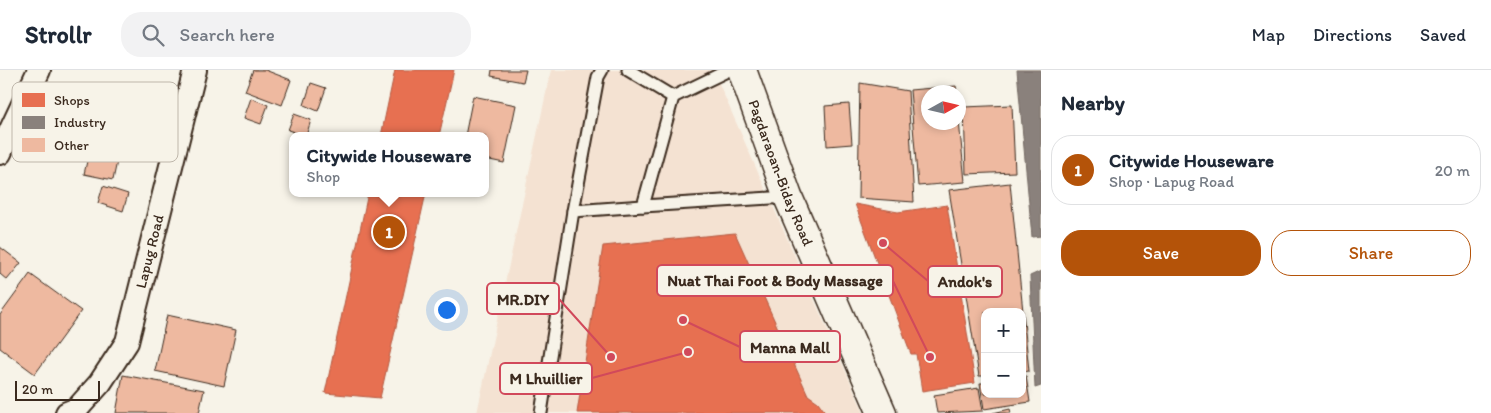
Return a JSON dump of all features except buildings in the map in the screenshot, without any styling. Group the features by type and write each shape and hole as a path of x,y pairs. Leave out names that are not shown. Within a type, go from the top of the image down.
{"main road":[{"name":"Pagdaraoan-Biday Road","path":"742,70 788,197 882,413"}],"street":[{"path":"33,82 39,70"},
{"name":"Lapug Road","path":"178,138 195,70"},
{"path":"0,153 12,127"},
{"name":"Lapug Road","path":"67,413 77,409 100,383 127,342 172,162"}],"lane":[{"path":"541,413 572,211 598,77 602,70"},
{"path":"628,70 673,96"},
{"path":"643,206 673,96 729,70"},
{"path":"572,211 788,197"}],"shaded area":[{"path":"551,70 713,70 864,413 477,413"}],"place":[{"name":"Citywide Houseware","path":"389,232"},
{"name":"Andok's","path":"883,243"},
{"name":"Manna Mall","path":"683,320"},
{"name":"M Lhuillier","path":"688,352"},
{"name":"MR.DIY","path":"611,357"},
{"name":"Nuat Thai Foot & Body Massage","path":"930,357"}]}
